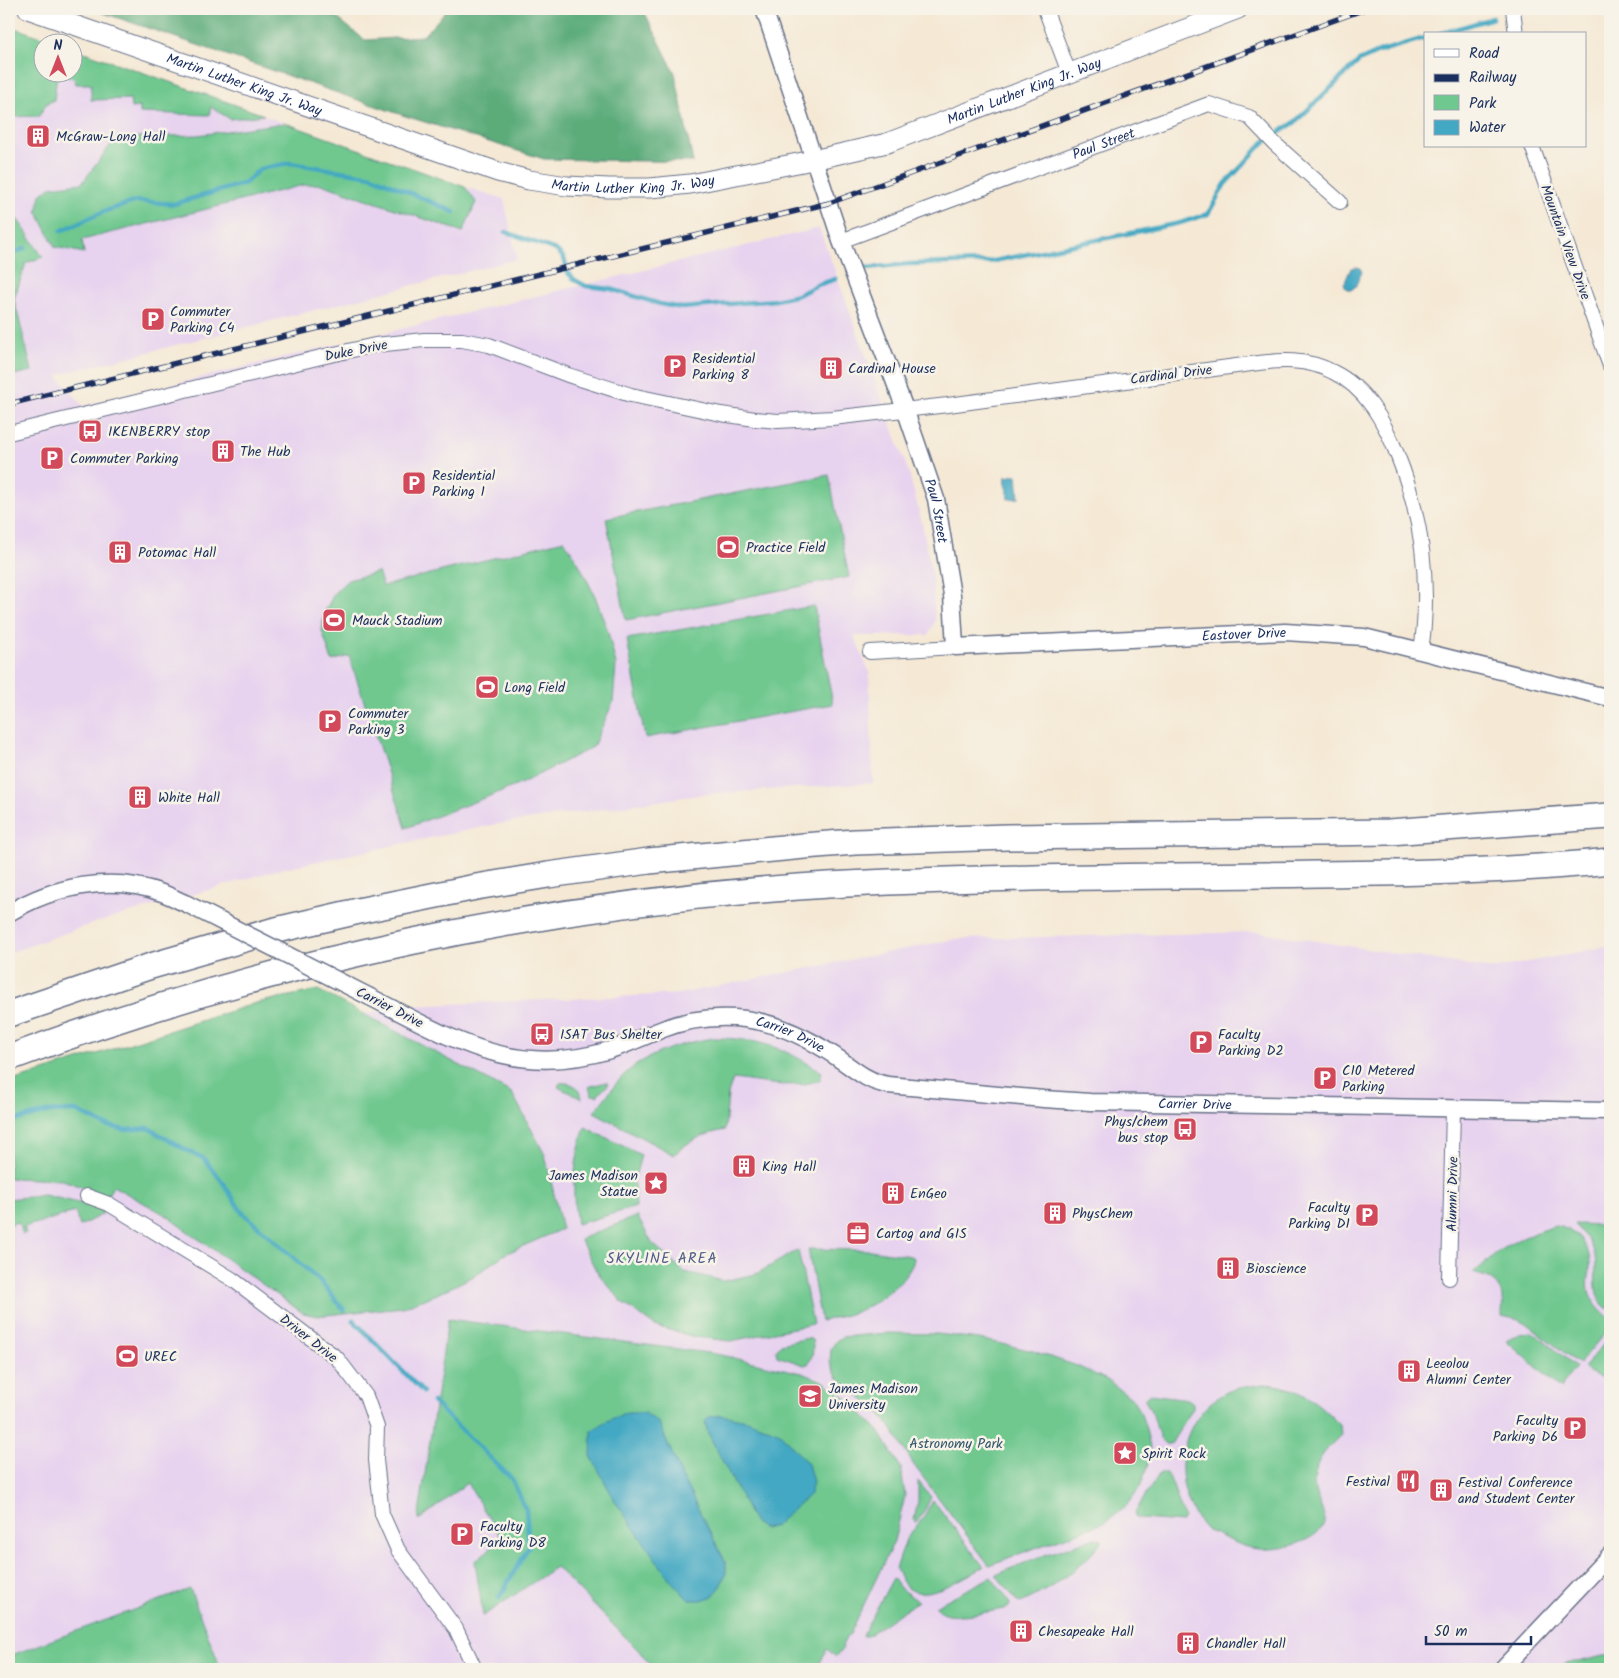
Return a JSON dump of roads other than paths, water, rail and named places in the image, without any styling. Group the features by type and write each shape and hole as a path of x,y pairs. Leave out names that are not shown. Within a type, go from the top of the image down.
{"highway":[{"path":"9,1014 151,966 272,931 476,887 649,861 794,846 855,842 1389,832 1610,816"},
{"path":"9,1058 176,1002 340,958 515,922 649,902 776,889 893,882 1428,872 1610,862"}],"main road":[{"name":"Martin Luther King Jr. Way","path":"28,9 498,172 529,180 567,186 609,188 650,188 690,184 813,160 887,143 1238,9"}],"street":[{"name":"Paul Street","path":"764,9 841,241 905,409 936,499 952,595 955,647"},
{"path":"1045,9 1069,73"},
{"path":"1513,9 1516,32"},
{"name":"Paul Street","path":"841,241 1209,104 1250,117 1274,143 1340,202"},
{"name":"Mountain View Drive","path":"1533,148 1610,366"},
{"name":"Duke Drive","path":"9,433 321,357 389,343 432,340 462,340 489,346 568,375 631,395 702,410"},
{"name":"Cardinal Drive","path":"702,410 755,419 793,421 948,405 1277,361 1303,362 1328,369 1353,385 1368,401 1388,433 1407,482 1419,531 1424,573 1425,616 1421,651"},
{"name":"Eastover Drive","path":"870,652 1285,632 1364,637 1610,698"},
{"name":"Carrier Drive","path":"9,913 46,895 94,884 117,884 162,893 469,1046 503,1056 525,1059 553,1059 590,1054 631,1043 681,1023 714,1018 737,1018 788,1030 821,1047 864,1077 877,1083 888,1085 1067,1101 1610,1112"},
{"name":"Alumni Drive","path":"1450,1278 1453,1110"},
{"name":"Driver Drive","path":"87,1196 108,1204 232,1279 337,1358 366,1396 377,1427 376,1460 382,1514 391,1536 398,1550 456,1630 476,1669"},
{"path":"1502,1669 1610,1555"}],"water":[{"path":"1351,268 1360,268 1362,272 1355,287 1351,290 1346,288 1344,284"},
{"path":"1017,475 1019,498 1008,499 1005,477"},
{"path":"625,1413 645,1413 659,1423 684,1481 726,1563 726,1573 719,1589 713,1596 702,1600 689,1600 671,1581 615,1501 591,1456 592,1431 605,1422"},
{"path":"721,1415 747,1420 780,1433 808,1464 813,1482 810,1494 775,1526 765,1529 755,1524 707,1431 705,1422 709,1417"}],"waterway":[{"path":"1446,32 1493,18"},
{"path":"866,268 909,264 989,262 1180,223 1208,214 1225,184 1264,142 1294,123 1359,61 1381,51 1424,38"},
{"path":"61,231 105,211 137,201 174,204 245,183 260,169 290,163 372,176 454,212"},
{"path":"506,232 556,250 564,258 568,273 575,280 586,286 611,289 660,304 682,308 776,300 798,295 817,285 836,279"},
{"path":"9,256 25,248"},
{"path":"9,1122 47,1112 76,1111 105,1125 125,1130 148,1128 203,1158 222,1181 241,1211 321,1282 344,1310"},
{"path":"353,1320 423,1392"},
{"path":"433,1402 512,1479 526,1510 529,1546 499,1598"}],"railway":[{"path":"9,404 829,203 1365,9"}],"place":[{"name":"McGraw-Long Hall","path":"38,136"},
{"name":"Commuter Parking C4","path":"153,319"},
{"name":"Residential Parking 8","path":"675,366"},
{"name":"Cardinal House","path":"831,368"},
{"name":"IKENBERRY stop","path":"90,431"},
{"name":"The Hub","path":"223,451"},
{"name":"Commuter Parking","path":"52,458"},
{"name":"Residential Parking 1","path":"414,483"},
{"name":"Practice Field","path":"728,547"},
{"name":"Potomac Hall","path":"120,552"},
{"name":"Mauck Stadium","path":"334,620"},
{"name":"Long Field","path":"487,687"},
{"name":"Commuter Parking 3","path":"330,721"},
{"name":"White Hall","path":"140,797"},
{"name":"ISAT Bus Shelter","path":"542,1034"},
{"name":"Faculty Parking D2","path":"1201,1042"},
{"name":"C10 Metered Parking","path":"1325,1078"},
{"name":"Phys/chem bus stop","path":"1185,1129"},
{"name":"King Hall","path":"744,1166"},
{"name":"James Madison Statue","path":"656,1183"},
{"name":"EnGeo","path":"893,1193"},
{"name":"PhysChem","path":"1055,1213"},
{"name":"Faculty Parking D1","path":"1367,1215"},
{"name":"Cartog and GIS","path":"858,1233"},
{"name":"Bioscience","path":"1228,1268"},
{"name":"UREC","path":"127,1356"},
{"name":"Leeolou Alumni Center","path":"1409,1371"},
{"name":"James Madison University","path":"810,1396"},
{"name":"Faculty Parking D6","path":"1575,1428"},
{"name":"Spirit Rock","path":"1125,1453"},
{"name":"Festival","path":"1408,1481"},
{"name":"Festival Conference and Student Center","path":"1441,1490"},
{"name":"Faculty Parking D8","path":"462,1534"},
{"name":"Chesapeake Hall","path":"1021,1631"},
{"name":"Chandler Hall","path":"1188,1643"}],"district":[{"name":"SKYLINE AREA","path":"662,1258"}],"park label":[{"name":"Astronomy Park","path":"956,1443"}]}
